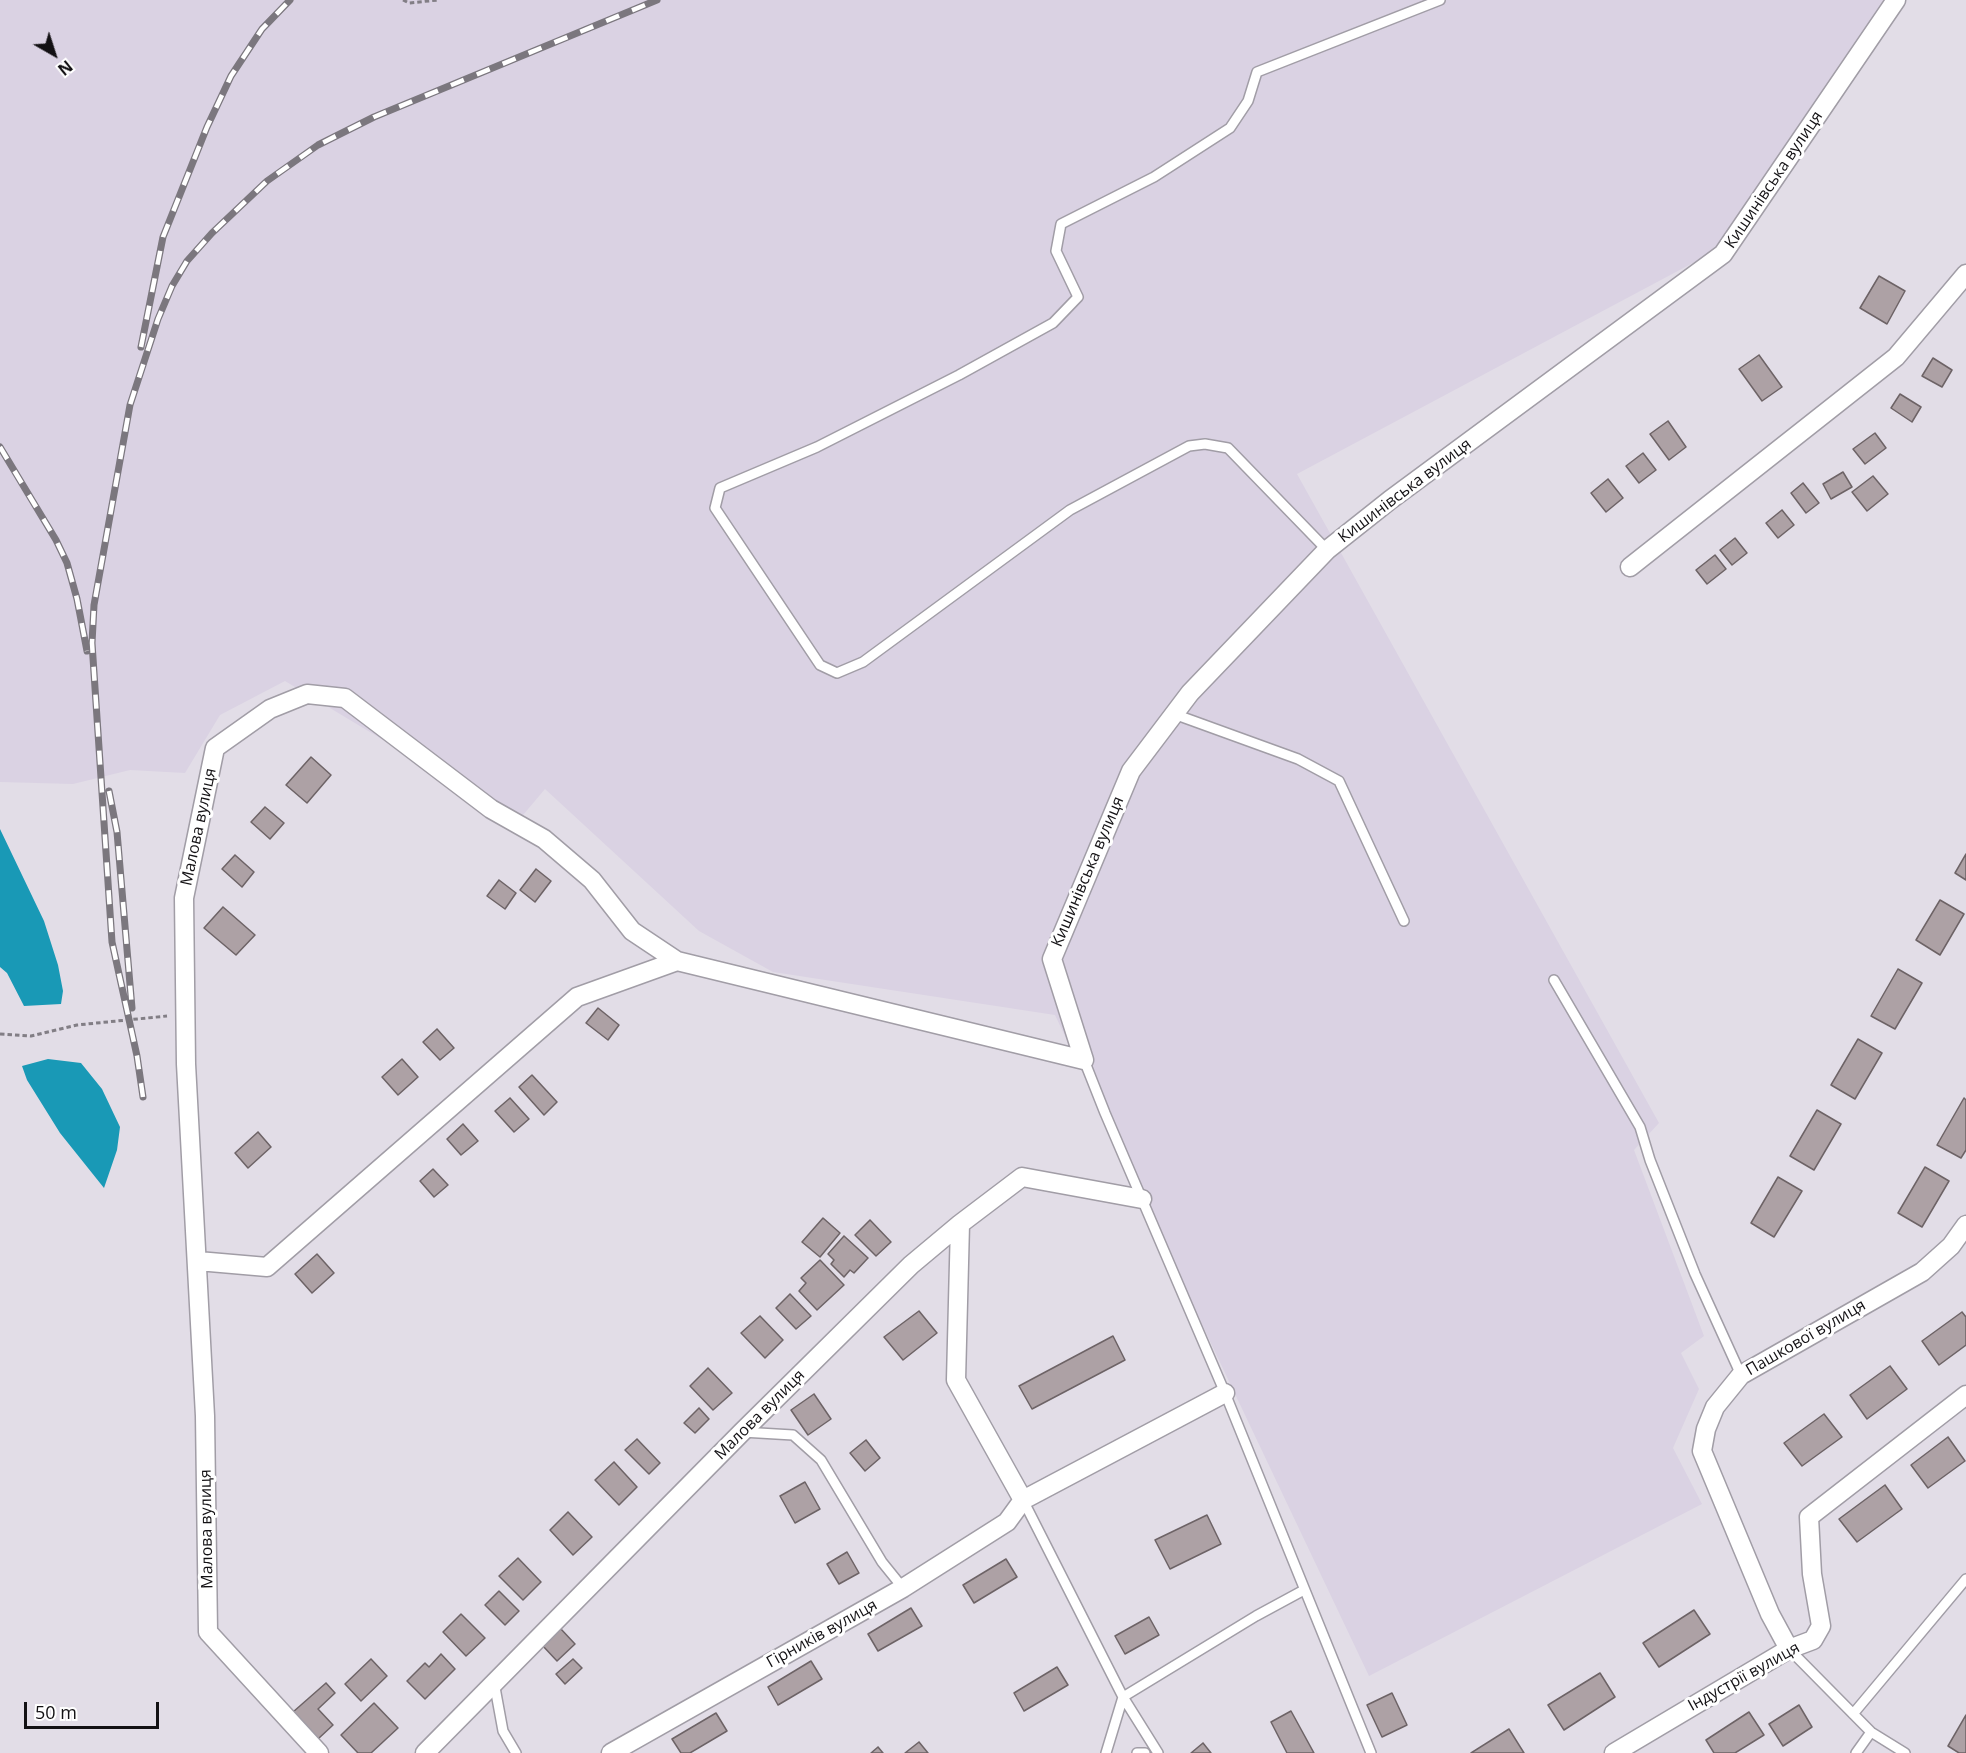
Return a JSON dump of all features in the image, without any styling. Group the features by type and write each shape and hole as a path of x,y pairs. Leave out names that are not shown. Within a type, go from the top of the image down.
{"street":[{"name":"Кишинівська вулиця","path":"1084,1060 1052,959 1131,771 1190,693 1327,550 1390,500 1724,254 1896,0"},
{"path":"1630,567 1896,357 1966,274"},
{"name":"Малова вулиця","path":"319,1753 208,1632 205,1416 186,1064 184,898 215,748 270,709 307,694 345,698 491,809 543,838 592,880 632,931 677,961 1084,1060"},
{"path":"198,1261 267,1267 577,996 677,961"},
{"name":"Малова вулиця","path":"424,1753 911,1264 960,1224 1022,1177 1142,1199"},
{"path":"960,1224 956,1380 1023,1500"},
{"name":"Пашкової вулиця","path":"1789,1649 1770,1614 1702,1451 1706,1429 1715,1407 1741,1375 1922,1272 1951,1246 1966,1224"},
{"name":"Гірників вулиця","path":"611,1753 903,1588 1007,1522 1023,1500 1225,1393"},
{"name":"Індустрії вулиця","path":"1614,1753 1789,1649 1813,1640 1821,1626 1812,1574 1809,1517 1966,1395"}],"lane":[{"path":"1327,550 1228,448 1205,444 1189,446 1070,510 863,662 837,673 820,665 715,508 720,488 827,442 960,375 1053,323 1078,297 1056,251 1061,224 1154,177 1230,128 1248,101 1257,72 1440,0"},
{"path":"1174,714 1298,759 1339,781 1404,921"},
{"path":"1554,980 1640,1127 1650,1160 1695,1274 1741,1375"},
{"path":"1084,1060 1225,1393 1371,1753"},
{"path":"742,1432 793,1435 821,1460 882,1562 903,1588"},
{"path":"1023,1500 1123,1697 1158,1753"},
{"path":"1853,1714 1966,1579"},
{"path":"1106,1753 1123,1697 1304,1590"},
{"path":"1789,1649 1871,1732 1905,1753"},
{"path":"494,1682 502,1731 516,1753"},
{"path":"1856,1753 1871,1732"},
{"path":"1137,1753 1145,1753"}],"path":[{"path":"403,0 409,3 438,0"},
{"path":"0,1034 32,1036 77,1025 163,1016 185,1018"}],"shaded area":[{"path":"0,0 1887,0 1719,249 1297,474 1659,1123 1634,1150 1704,1336 1681,1353 1699,1389 1673,1448 1702,1504 1369,1676 1055,1015 773,972 699,931 545,789 518,821 285,681 220,715 185,773 130,770 73,784 0,782"}],"water":[{"path":"0,829 44,921 58,965 63,991 61,1004 24,1006 7,973 0,967"},
{"path":"48,1059 81,1063 102,1089 120,1127 117,1150 104,1188 60,1133 27,1080 22,1066"}],"building":[{"path":"1879,276 1905,291 1887,324 1860,308"},
{"path":"1759,355 1782,387 1762,401 1739,369"},
{"path":"1933,358 1952,370 1942,387 1922,376"},
{"path":"1900,394 1921,407 1912,422 1891,408"},
{"path":"1668,421 1686,447 1669,460 1650,434"},
{"path":"1875,433 1886,448 1865,464 1853,449"},
{"path":"1643,453 1656,470 1639,483 1626,466"},
{"path":"1843,472 1852,487 1831,499 1823,484"},
{"path":"1873,476 1888,494 1867,511 1852,492"},
{"path":"1608,479 1623,498 1606,512 1591,493"},
{"path":"1803,483 1819,503 1806,513 1791,493"},
{"path":"1782,510 1794,525 1778,538 1766,523"},
{"path":"1735,538 1747,553 1732,565 1720,550"},
{"path":"1715,555 1726,569 1707,584 1696,570"},
{"path":"311,757 331,775 307,803 286,785"},
{"path":"265,807 284,823 270,839 251,822"},
{"path":"1966,854 1966,880 1955,873"},
{"path":"235,855 254,872 242,887 222,869"},
{"path":"536,869 551,881 535,902 520,890"},
{"path":"499,880 516,893 505,909 487,896"},
{"path":"1940,900 1964,914 1940,955 1916,940"},
{"path":"223,907 255,935 236,955 204,928"},
{"path":"1898,969 1922,983 1895,1029 1871,1016"},
{"path":"598,1008 619,1025 608,1040 586,1023"},
{"path":"437,1029 454,1048 440,1060 423,1042"},
{"path":"1858,1039 1882,1053 1855,1099 1831,1085"},
{"path":"402,1059 418,1077 398,1095 382,1077"},
{"path":"532,1075 557,1102 544,1115 519,1087"},
{"path":"510,1098 529,1119 514,1132 495,1111"},
{"path":"1964,1098 1966,1100 1966,1150 1961,1158 1937,1145"},
{"path":"1817,1110 1841,1124 1814,1170 1790,1156"},
{"path":"463,1124 478,1141 461,1155 447,1139"},
{"path":"258,1132 271,1147 248,1168 235,1153"},
{"path":"1925,1167 1949,1181 1922,1227 1898,1213"},
{"path":"433,1169 448,1185 434,1197 420,1181"},
{"path":"1778,1177 1802,1191 1774,1237 1751,1223"},
{"path":"823,1218 840,1233 820,1257 802,1242"},
{"path":"870,1220 891,1242 876,1256 855,1235"},
{"path":"844,1236 868,1258 854,1273 850,1270 844,1277 831,1264 834,1260 828,1254"},
{"path":"317,1254 334,1273 312,1293 295,1274"},
{"path":"820,1260 844,1285 817,1310 799,1291 806,1283 801,1278"},
{"path":"790,1294 811,1316 796,1329 776,1308"},
{"path":"919,1311 937,1333 903,1360 884,1337"},
{"path":"1962,1312 1966,1317 1966,1345 1939,1365 1922,1341"},
{"path":"760,1316 783,1340 765,1358 741,1333"},
{"path":"1113,1336 1125,1360 1032,1409 1019,1386"},
{"path":"1890,1366 1907,1389 1867,1419 1850,1395"},
{"path":"708,1368 732,1393 713,1410 690,1386"},
{"path":"814,1394 831,1419 808,1435 791,1410"},
{"path":"699,1408 709,1419 695,1433 684,1423"},
{"path":"1824,1414 1842,1437 1802,1466 1784,1443"},
{"path":"1948,1437 1965,1461 1928,1488 1911,1465"},
{"path":"637,1439 660,1463 649,1474 625,1450"},
{"path":"866,1440 880,1458 865,1471 850,1453"},
{"path":"614,1462 637,1487 619,1505 595,1480"},
{"path":"805,1482 820,1509 795,1523 780,1496"},
{"path":"1885,1485 1902,1509 1857,1542 1839,1519"},
{"path":"568,1512 592,1537 573,1555 550,1530"},
{"path":"1207,1515 1221,1544 1170,1569 1155,1540"},
{"path":"847,1552 859,1573 839,1584 827,1564"},
{"path":"518,1558 541,1582 523,1600 499,1576"},
{"path":"1006,1559 1017,1577 974,1603 963,1585"},
{"path":"499,1591 519,1611 505,1625 485,1605"},
{"path":"911,1608 922,1626 878,1651 868,1634"},
{"path":"1694,1610 1710,1634 1659,1667 1643,1643"},
{"path":"461,1614 485,1638 466,1656 443,1632"},
{"path":"1149,1617 1159,1635 1125,1654 1115,1636"},
{"path":"560,1628 575,1644 557,1661 542,1645"},
{"path":"441,1654 455,1669 425,1699 407,1681 425,1663 429,1667"},
{"path":"371,1659 387,1676 361,1701 345,1684"},
{"path":"573,1659 582,1668 565,1684 556,1674"},
{"path":"811,1661 822,1679 778,1705 768,1687"},
{"path":"1057,1667 1068,1685 1024,1711 1014,1693"},
{"path":"1600,1673 1615,1697 1564,1730 1548,1705"},
{"path":"326,1683 335,1693 318,1709 333,1725 318,1739 293,1712"},
{"path":"1392,1693 1407,1725 1382,1737 1367,1705"},
{"path":"374,1703 398,1728 371,1753 358,1753 341,1735"},
{"path":"1799,1705 1812,1727 1783,1746 1769,1724"},
{"path":"1291,1711 1314,1753 1287,1753 1271,1722"},
{"path":"1749,1712 1764,1735 1735,1753 1714,1753 1706,1740"},
{"path":"716,1713 727,1731 690,1753 681,1753 672,1739"},
{"path":"1966,1715 1966,1753 1959,1753 1948,1746"},
{"path":"1509,1729 1524,1753 1471,1753"},
{"path":"919,1742 928,1753 905,1753"},
{"path":"1203,1743 1211,1753 1191,1753"},
{"path":"878,1747 883,1753 871,1753"}],"railway":[{"path":"141,347 163,237 207,127 231,76 262,29 290,0"},
{"path":"143,1097 137,1056 112,942 92,643 94,605 130,405 158,319 172,286 187,261 212,233 267,181 318,145 374,117 657,0"},
{"path":"0,447 56,540 67,563 87,651"},
{"path":"109,791 117,832 132,1008"}]}
